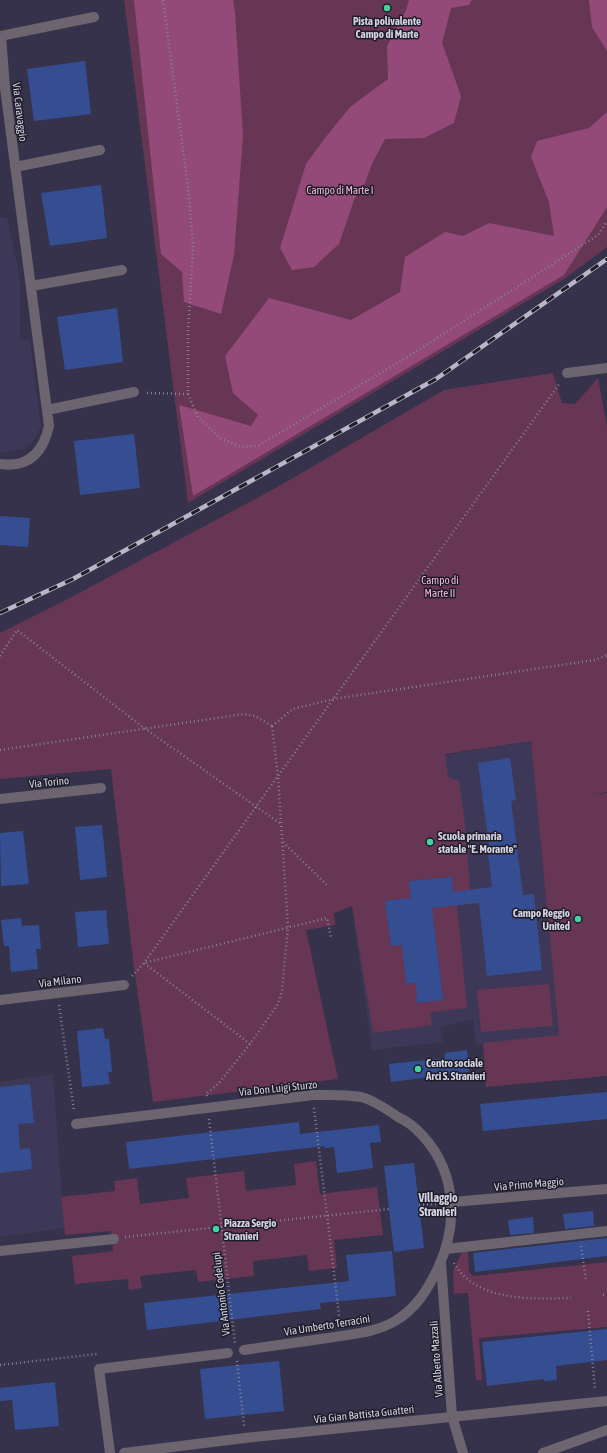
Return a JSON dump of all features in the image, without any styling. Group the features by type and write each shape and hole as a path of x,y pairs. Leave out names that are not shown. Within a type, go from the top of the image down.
{"street":[{"name":"Via Caravaggio","path":"0,464 22,464 31,459 38,452 47,437 49,426 5,88 1,36 94,17"},
{"path":"15,167 100,150"},
{"path":"31,286 122,270"},
{"path":"568,373 607,368"},
{"path":"47,410 134,392"},
{"name":"Via Torino","path":"0,799 101,788"},
{"name":"Via Milano","path":"0,1000 124,985"},
{"name":"Via Don Luigi Sturzo","path":"76,1124 313,1095 362,1097 391,1112 416,1129 433,1150 445,1173 452,1202"},
{"name":"Via Primo Maggio","path":"452,1202 607,1189"},
{"name":"Via Umberto Terracini","path":"244,1350 371,1331 395,1322 414,1307 428,1288 441,1261 446,1249 451,1227 452,1202"},
{"path":"446,1249 607,1231"},
{"path":"4,1251 114,1239"},
{"name":"Via Alberto Mazzali","path":"441,1261 452,1416 463,1453"},
{"path":"110,1453 99,1368 228,1353"},
{"name":"Via Gian Battista Guatteri","path":"124,1453 452,1416 607,1401"},
{"path":"543,1453 607,1430"}],"path":[{"path":"163,0 185,164 193,248 188,334 188,394 198,417 220,438 241,447 259,445 406,358 598,235 607,221"},
{"path":"124,985 144,963 568,373"},
{"path":"134,392 188,394"},
{"path":"0,656 17,630 144,728 256,808 281,824"},
{"path":"0,750 244,714 255,716 272,726 293,709 333,699 595,660 607,655"},
{"name":"Via Antonio Codelupi","path":"235,1344 206,1094 219,1083 250,1044 278,1004 282,991 288,928 278,777 272,726"},
{"path":"282,842 328,886"},
{"path":"144,963 326,918 331,938"},
{"path":"144,963 250,1044"},
{"path":"58,994 76,1124"},
{"path":"313,1095 341,1336"},
{"path":"419,1206 452,1202"},
{"path":"114,1239 389,1209"},
{"path":"580,1234 586,1281"},
{"path":"446,1249 464,1277 479,1287 495,1293 525,1298 571,1298"},
{"path":"588,1311 596,1402"},
{"path":"0,1365 97,1354"},
{"path":"237,1359 249,1438"}],"shaded area":[{"path":"0,217 7,218 20,278 20,338 30,341 41,427 32,442 24,449 0,453"},
{"name":"Scuola primaria statale \"E. Morante\"","path":"531,741 559,1035 476,1045 473,1019 440,1027 443,1042 372,1050 352,906 307,777"},
{"path":"53,1074 64,1228 0,1237 0,1082"}],"green space":[{"name":"Campo di Marte I","path":"124,0 607,0 607,247 564,279 188,503"},
{"path":"134,0 233,0 243,136 234,255 221,314 184,302 182,272 161,254"},
{"path":"409,0 472,0 469,5 451,8 442,43 461,96 454,123 424,138 385,139 372,164 365,183 354,200 339,244 314,267 292,270 280,248 306,164 350,107 388,79 387,46 406,10"},
{"path":"589,0 607,0 607,51 592,27"},
{"path":"607,112 607,207 564,275 193,496 179,405 251,426 258,415 233,393 225,356 269,298 351,320 400,292 405,257 445,232 463,236 489,223 554,236 549,202 531,157 537,141 589,128"},
{"name":"Campo di Marte II","path":"553,373 562,403 575,404 598,378 607,426 607,792 592,795 607,793 607,1076 486,1087 483,1043 559,1035 531,741 445,754 448,777 459,781 465,824 470,890 453,892 451,877 409,881 411,898 385,901 391,946 402,945 406,984 417,983 417,1003 443,999 434,925 414,927 412,910 457,905 467,1008 430,1012 432,1025 373,1033 352,906 334,913 335,925 306,930 338,1079 153,1102 133,960 111,769 0,779 0,633 64,601 272,490 444,390"},
{"path":"549,984 553,1026 481,1032 477,990"},
{"path":"316,1161 320,1194 377,1187 383,1235 334,1240 337,1268 309,1271 307,1255 253,1261 254,1276 198,1282 196,1270 140,1276 142,1288 129,1290 128,1279 75,1284 72,1256 113,1251 111,1231 65,1235 61,1197 115,1191 114,1181 137,1178 140,1204 189,1198 186,1178 244,1171 246,1191 296,1185 294,1164"},
{"path":"468,1251 469,1272 473,1276 607,1262 607,1327 479,1338 482,1380 476,1380 468,1293 454,1294 453,1271 462,1252"}],"building":[{"path":"85,61 91,114 34,121 27,69"},
{"path":"101,185 107,238 50,246 41,193"},
{"path":"117,308 123,362 65,370 57,317"},
{"path":"134,434 140,488 80,495 74,441"},
{"path":"0,516 30,518 28,547 0,545"},
{"path":"510,758 516,800 511,801 523,895 534,894 542,970 487,976 479,903 432,908 443,1000 417,1003 416,983 406,984 402,945 391,946 385,901 411,898 409,881 452,877 453,892 492,887 487,846 489,846 478,763"},
{"path":"102,825 107,877 80,880 75,827"},
{"path":"23,831 29,884 1,886 0,833"},
{"path":"106,910 109,944 78,947 75,912"},
{"path":"21,918 22,926 39,925 41,949 36,949 38,969 11,972 9,946 4,946 1,920"},
{"path":"103,1028 105,1039 109,1039 112,1072 108,1072 110,1084 82,1087 77,1031"},
{"path":"467,1050 469,1072 391,1082 389,1064 445,1058 445,1053"},
{"path":"30,1084 34,1123 18,1124 20,1149 30,1148 32,1169 0,1173 0,1087"},
{"path":"607,1092 607,1119 483,1131 480,1104"},
{"path":"299,1122 300,1134 379,1125 381,1142 370,1143 373,1168 337,1173 334,1147 325,1148 324,1146 129,1169 126,1142"},
{"path":"414,1163 424,1248 394,1252 384,1166"},
{"path":"593,1211 594,1226 565,1229 563,1214"},
{"path":"533,1217 534,1233 510,1235 508,1220"},
{"path":"607,1238 607,1256 475,1272 473,1253"},
{"path":"392,1251 396,1296 320,1303 321,1309 147,1330 144,1303 349,1281 346,1255"},
{"path":"607,1329 607,1360 556,1366 557,1380 544,1381 544,1379 487,1386 482,1342"},
{"path":"279,1361 284,1411 205,1419 200,1369"},
{"path":"55,1382 59,1426 15,1430 12,1400 0,1401 0,1388"}],"railway":[{"path":"0,613 73,579 436,379 607,259"}],"place":[{"name":"Pista polivalente Campo di Marte","path":"387,8"},
{"name":"Scuola primaria statale \"E. Morante\"","path":"430,842"},
{"name":"Campo Reggio United","path":"578,919"},
{"name":"Centro sociale Arci S. Stranieri","path":"418,1069"},
{"name":"Piazza Sergio Stranieri","path":"216,1229"}],"district":[{"name":"Villaggio Stranieri","path":"438,1205"}]}
